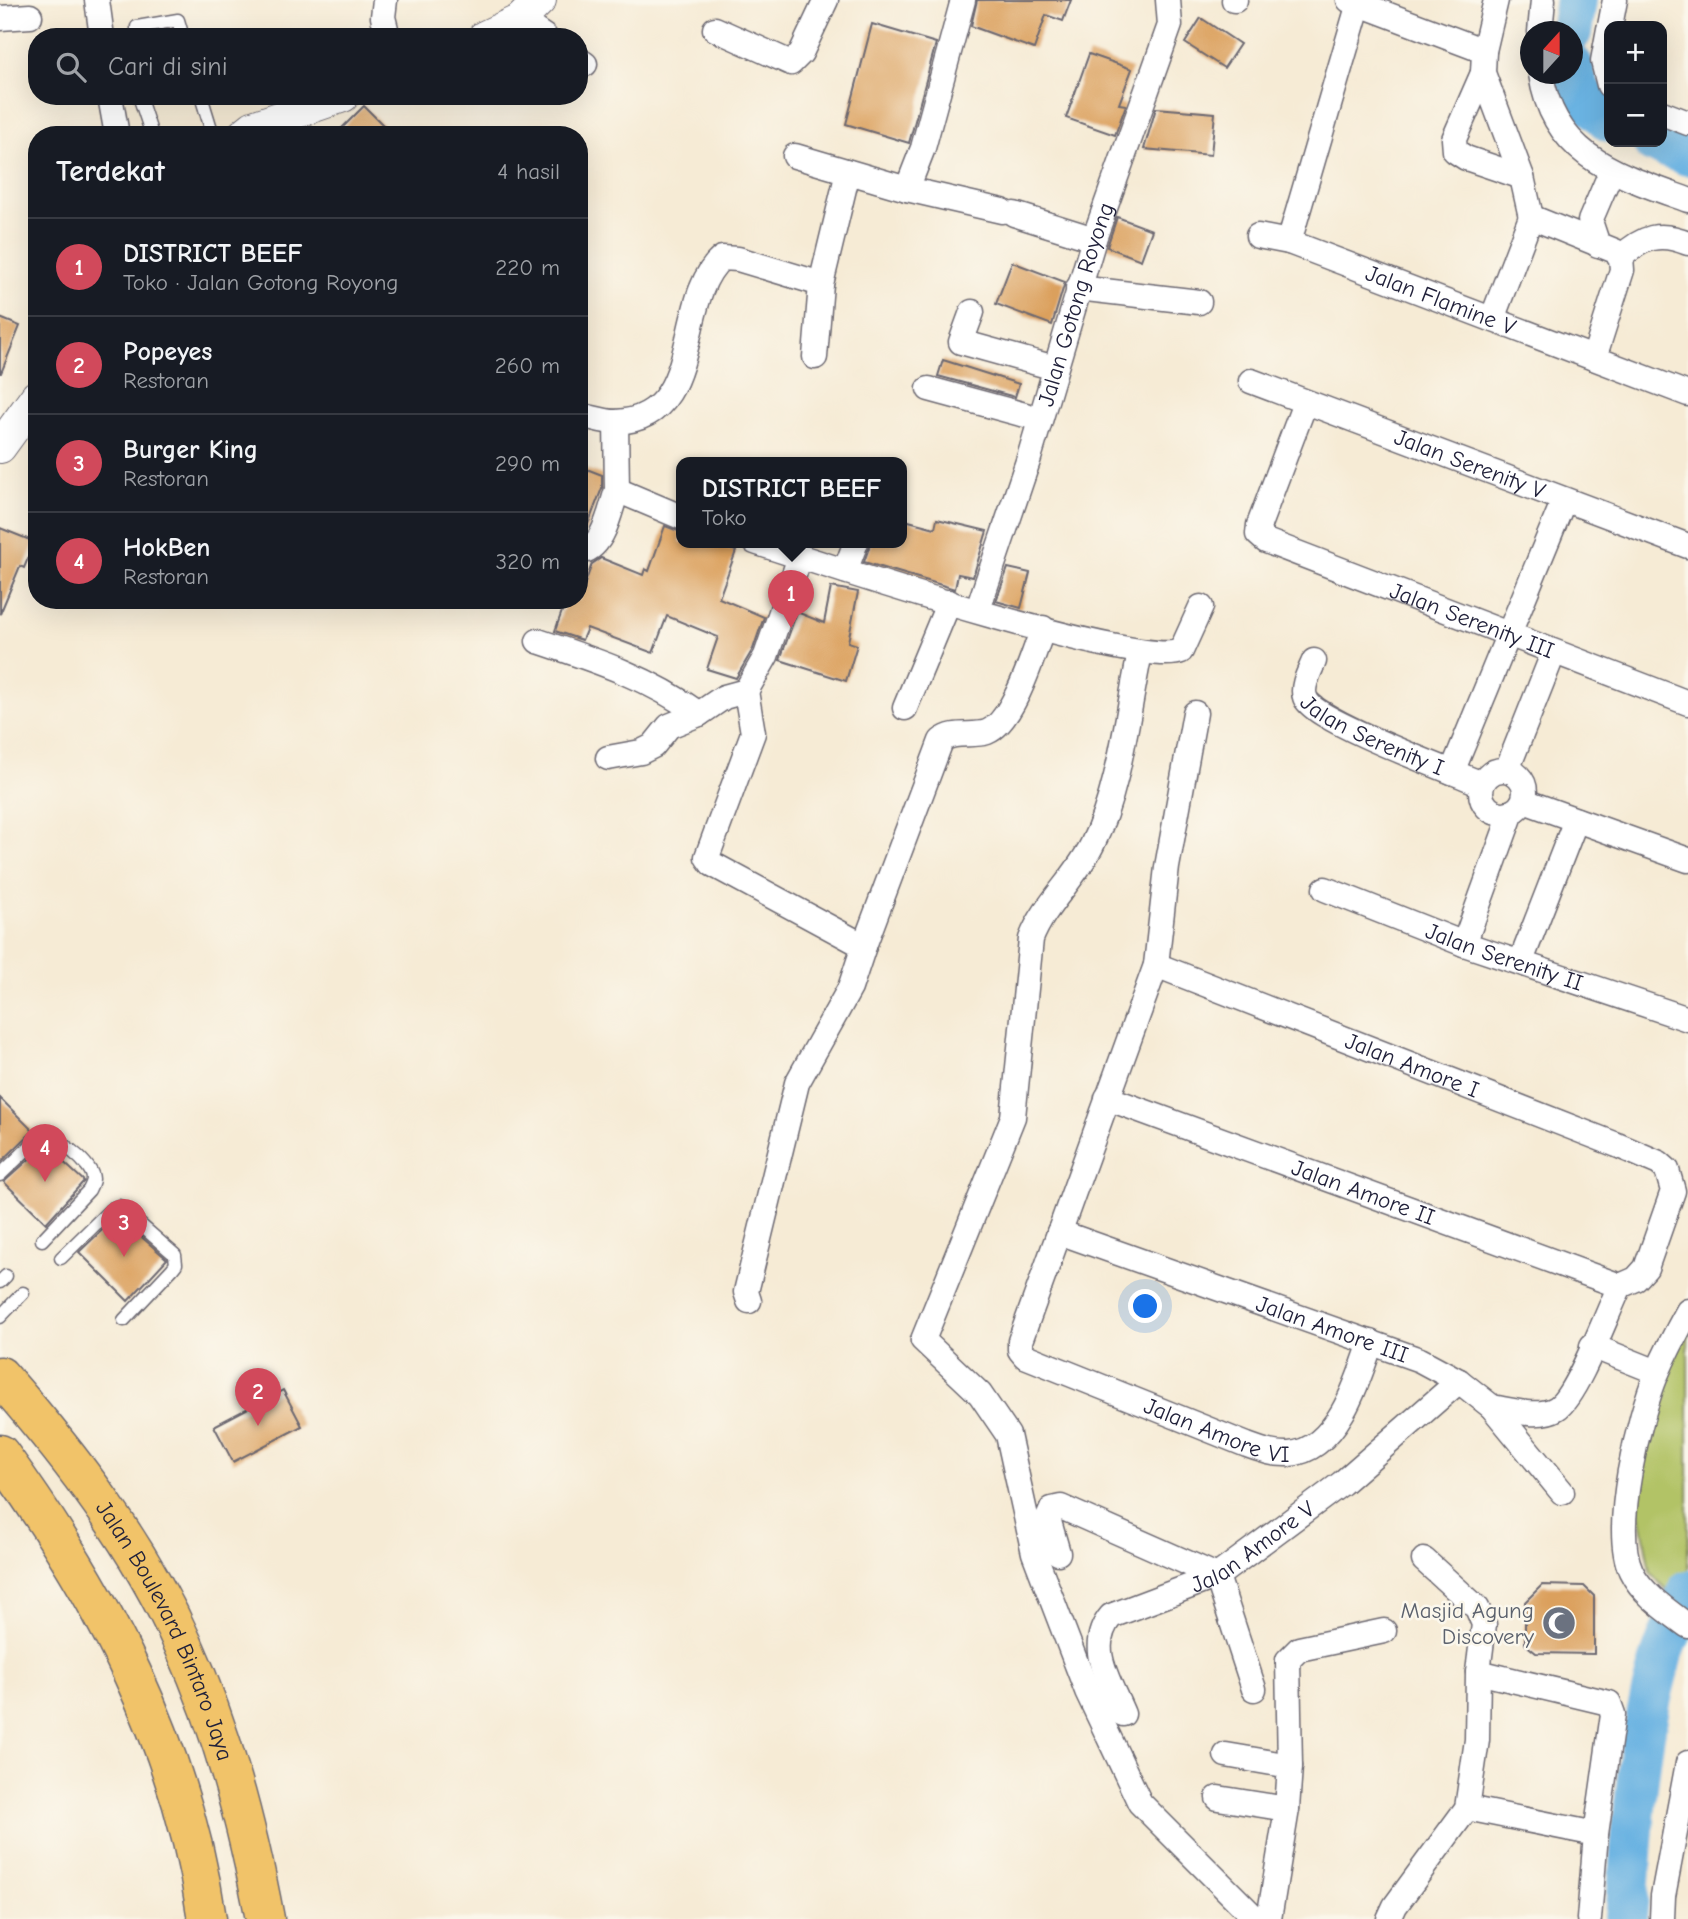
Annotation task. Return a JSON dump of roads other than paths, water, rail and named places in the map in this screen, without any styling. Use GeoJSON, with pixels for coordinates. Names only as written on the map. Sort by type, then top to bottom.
{"type":"FeatureCollection","features":[{"type":"Feature","properties":{"kind":"main road","name":"Jalan Boulevard Bintaro Jaya"},"geometry":{"type":"LineString","coordinates":[[0,1376],[45,1427],[120,1531],[155,1588],[183,1643],[231,1769],[250,1841],[265,1919]]}},
{"type":"Feature","properties":{"kind":"main road","name":"Jalan Boulevard Bintaro Jaya"},"geometry":{"type":"LineString","coordinates":[[0,1454],[71,1556],[116,1635],[141,1689],[178,1790],[192,1840],[206,1919]]}},
{"type":"Feature","properties":{"kind":"street"},"geometry":{"type":"LineString","coordinates":[[97,0],[101,28]]}},
{"type":"Feature","properties":{"kind":"street"},"geometry":{"type":"LineString","coordinates":[[385,0],[383,17],[385,28]]}},
{"type":"Feature","properties":{"kind":"street"},"geometry":{"type":"LineString","coordinates":[[715,29],[791,63],[801,53],[826,0]]}},
{"type":"Feature","properties":{"kind":"street"},"geometry":{"type":"LineString","coordinates":[[907,189],[923,148],[963,0]]}},
{"type":"Feature","properties":{"kind":"street","name":"Jalan Gotong Royong"},"geometry":{"type":"LineString","coordinates":[[978,609],[1040,419],[1094,239],[1170,26],[1168,0]]}},
{"type":"Feature","properties":{"kind":"street"},"geometry":{"type":"LineString","coordinates":[[1496,0],[1483,62],[1454,139],[1455,151],[1466,158],[1522,177]]}},
{"type":"Feature","properties":{"kind":"street"},"geometry":{"type":"LineString","coordinates":[[1541,21],[1543,0]]}},
{"type":"Feature","properties":{"kind":"street"},"geometry":{"type":"LineString","coordinates":[[1611,21],[1615,0]]}},
{"type":"Feature","properties":{"kind":"street"},"geometry":{"type":"LineString","coordinates":[[1289,242],[1354,2],[1483,62],[1522,177],[1531,217],[1492,319]]}},
{"type":"Feature","properties":{"kind":"street"},"geometry":{"type":"LineString","coordinates":[[0,18],[30,16]]}},
{"type":"Feature","properties":{"kind":"street"},"geometry":{"type":"LineString","coordinates":[[510,28],[535,19]]}},
{"type":"Feature","properties":{"kind":"street"},"geometry":{"type":"LineString","coordinates":[[1542,84],[1544,95],[1560,131],[1611,172],[1688,200]]}},
{"type":"Feature","properties":{"kind":"street"},"geometry":{"type":"LineString","coordinates":[[112,105],[115,126]]}},
{"type":"Feature","properties":{"kind":"street"},"geometry":{"type":"LineString","coordinates":[[256,126],[317,105]]}},
{"type":"Feature","properties":{"kind":"street"},"geometry":{"type":"LineString","coordinates":[[1667,115],[1688,123]]}},
{"type":"Feature","properties":{"kind":"street"},"geometry":{"type":"LineString","coordinates":[[795,156],[1094,239]]}},
{"type":"Feature","properties":{"kind":"street"},"geometry":{"type":"LineString","coordinates":[[815,357],[821,284],[848,172]]}},
{"type":"Feature","properties":{"kind":"street"},"geometry":{"type":"LineString","coordinates":[[1598,244],[1590,221],[1611,172]]}},
{"type":"Feature","properties":{"kind":"street"},"geometry":{"type":"LineString","coordinates":[[1531,217],[1615,251],[1620,257],[1622,270],[1594,358]]}},
{"type":"Feature","properties":{"kind":"street"},"geometry":{"type":"LineString","coordinates":[[1563,230],[1590,221]]}},
{"type":"Feature","properties":{"kind":"street"},"geometry":{"type":"LineString","coordinates":[[1620,257],[1637,242],[1656,235],[1688,243]]}},
{"type":"Feature","properties":{"kind":"street","name":"Jalan Flamine V"},"geometry":{"type":"LineString","coordinates":[[1258,236],[1289,242],[1688,394]]}},
{"type":"Feature","properties":{"kind":"street"},"geometry":{"type":"LineString","coordinates":[[588,417],[616,422],[645,415],[668,394],[687,351],[697,302],[713,265],[722,258],[738,259],[821,284]]}},
{"type":"Feature","properties":{"kind":"street"},"geometry":{"type":"LineString","coordinates":[[1078,288],[1199,302]]}},
{"type":"Feature","properties":{"kind":"street"},"geometry":{"type":"LineString","coordinates":[[972,312],[961,342],[1055,368]]}},
{"type":"Feature","properties":{"kind":"street","name":"Jalan Serenity V"},"geometry":{"type":"LineString","coordinates":[[1251,381],[1688,546]]}},
{"type":"Feature","properties":{"kind":"street"},"geometry":{"type":"LineString","coordinates":[[929,389],[1040,419]]}},
{"type":"Feature","properties":{"kind":"street","name":"Jalan Serenity III"},"geometry":{"type":"LineString","coordinates":[[1305,402],[1258,534],[1266,541],[1506,636],[1688,703]]}},
{"type":"Feature","properties":{"kind":"street"},"geometry":{"type":"LineString","coordinates":[[0,447],[28,408]]}},
{"type":"Feature","properties":{"kind":"street"},"geometry":{"type":"LineString","coordinates":[[588,549],[600,538],[617,490],[616,422]]}},
{"type":"Feature","properties":{"kind":"street"},"geometry":{"type":"LineString","coordinates":[[617,490],[676,515]]}},
{"type":"Feature","properties":{"kind":"street"},"geometry":{"type":"LineString","coordinates":[[1452,772],[1564,500]]}},
{"type":"Feature","properties":{"kind":"street"},"geometry":{"type":"LineString","coordinates":[[773,548],[948,603],[1140,653],[1174,654],[1181,651],[1202,607]]}},
{"type":"Feature","properties":{"kind":"street"},"geometry":{"type":"LineString","coordinates":[[845,571],[854,548]]}},
{"type":"Feature","properties":{"kind":"street"},"geometry":{"type":"LineString","coordinates":[[800,557],[765,656],[746,691],[753,733],[707,857],[712,864],[864,946]]}},
{"type":"Feature","properties":{"kind":"street"},"geometry":{"type":"LineString","coordinates":[[905,708],[948,603]]}},
{"type":"Feature","properties":{"kind":"street"},"geometry":{"type":"LineString","coordinates":[[749,1301],[746,1292],[797,1083],[850,988],[941,741],[947,736],[988,732],[998,725],[1013,703],[1043,628]]}},
{"type":"Feature","properties":{"kind":"street"},"geometry":{"type":"LineString","coordinates":[[538,641],[603,662],[671,694],[699,714]]}},
{"type":"Feature","properties":{"kind":"street"},"geometry":{"type":"LineString","coordinates":[[1140,653],[1104,819],[1075,876],[1037,925],[1031,939],[1017,1098],[1007,1140],[923,1340],[980,1394],[1008,1435],[1034,1553],[1096,1710],[1140,1803],[1256,1919]]}},
{"type":"Feature","properties":{"kind":"street"},"geometry":{"type":"LineString","coordinates":[[1507,770],[1553,654]]}},
{"type":"Feature","properties":{"kind":"street","name":"Jalan Serenity I"},"geometry":{"type":"LineString","coordinates":[[1314,661],[1304,693],[1305,699],[1320,713],[1482,784]]}},
{"type":"Feature","properties":{"kind":"street"},"geometry":{"type":"LineString","coordinates":[[608,758],[641,752],[653,746],[670,726],[699,714],[724,697],[746,691]]}},
{"type":"Feature","properties":{"kind":"street"},"geometry":{"type":"LineString","coordinates":[[1059,1232],[1156,965],[1167,867],[1195,713]]}},
{"type":"Feature","properties":{"kind":"street"},"geometry":{"type":"LineString","coordinates":[[1464,944],[1518,806],[1524,785],[1515,773],[1507,770],[1492,773],[1482,784],[1481,793],[1488,808],[1504,814],[1518,806],[1576,820],[1688,860]]}},
{"type":"Feature","properties":{"kind":"street"},"geometry":{"type":"LineString","coordinates":[[1521,961],[1576,820]]}},
{"type":"Feature","properties":{"kind":"street","name":"Jalan Serenity II"},"geometry":{"type":"LineString","coordinates":[[1325,889],[1464,944],[1688,1019]]}},
{"type":"Feature","properties":{"kind":"street","name":"Jalan Amore I"},"geometry":{"type":"LineString","coordinates":[[1156,965],[1659,1163],[1667,1170],[1673,1191],[1646,1268],[1636,1279],[1620,1286]]}},
{"type":"Feature","properties":{"kind":"street","name":"Jalan Amore II"},"geometry":{"type":"LineString","coordinates":[[1107,1098],[1620,1286]]}},
{"type":"Feature","properties":{"kind":"street","name":"Jalan Amore VI"},"geometry":{"type":"LineString","coordinates":[[1059,1232],[1020,1341],[1020,1350],[1025,1356],[1247,1445],[1271,1453],[1292,1454],[1332,1429],[1347,1407],[1371,1342]]}},
{"type":"Feature","properties":{"kind":"street","name":"Jalan Amore III"},"geometry":{"type":"LineString","coordinates":[[1059,1232],[1420,1360],[1459,1381],[1492,1407],[1562,1492]]}},
{"type":"Feature","properties":{"kind":"street"},"geometry":{"type":"LineString","coordinates":[[1492,1407],[1526,1412],[1556,1409],[1578,1383],[1591,1346],[1620,1286]]}},
{"type":"Feature","properties":{"kind":"street"},"geometry":{"type":"LineString","coordinates":[[1688,1311],[1657,1372],[1642,1417],[1623,1535],[1632,1574],[1656,1601],[1688,1626]]}},
{"type":"Feature","properties":{"kind":"street"},"geometry":{"type":"LineString","coordinates":[[1591,1346],[1657,1372]]}},
{"type":"Feature","properties":{"kind":"street","name":"Jalan Amore V"},"geometry":{"type":"LineString","coordinates":[[1124,1714],[1098,1653],[1102,1627],[1111,1616],[1217,1576],[1342,1483],[1459,1381]]}},
{"type":"Feature","properties":{"kind":"street"},"geometry":{"type":"LineString","coordinates":[[1058,1553],[1048,1518],[1052,1509],[1061,1507],[1217,1576],[1254,1689]]}},
{"type":"Feature","properties":{"kind":"street"},"geometry":{"type":"LineString","coordinates":[[1389,1919],[1395,1906],[1467,1808],[1477,1740],[1478,1672],[1484,1624],[1477,1608],[1424,1560]]}},
{"type":"Feature","properties":{"kind":"street"},"geometry":{"type":"LineString","coordinates":[[1269,1919],[1287,1809],[1290,1766],[1290,1703],[1286,1668],[1292,1654],[1299,1649],[1384,1631]]}},
{"type":"Feature","properties":{"kind":"street"},"geometry":{"type":"LineString","coordinates":[[1478,1672],[1609,1703],[1613,1714],[1596,1834],[1589,1919]]}},
{"type":"Feature","properties":{"kind":"street"},"geometry":{"type":"LineString","coordinates":[[1226,1755],[1290,1766]]}},
{"type":"Feature","properties":{"kind":"street"},"geometry":{"type":"LineString","coordinates":[[1662,1919],[1663,1896],[1688,1763]]}},
{"type":"Feature","properties":{"kind":"street"},"geometry":{"type":"LineString","coordinates":[[1217,1798],[1287,1809]]}},
{"type":"Feature","properties":{"kind":"street"},"geometry":{"type":"LineString","coordinates":[[1467,1808],[1596,1834]]}},
{"type":"Feature","properties":{"kind":"lane"},"geometry":{"type":"LineString","coordinates":[[137,28],[178,20],[180,28]]}},
{"type":"Feature","properties":{"kind":"lane"},"geometry":{"type":"LineString","coordinates":[[142,105],[149,126]]}},
{"type":"Feature","properties":{"kind":"lane"},"geometry":{"type":"LineString","coordinates":[[204,105],[209,126]]}},
{"type":"Feature","properties":{"kind":"lane"},"geometry":{"type":"LineString","coordinates":[[0,1175],[42,1135],[59,1139],[91,1171],[93,1181],[89,1190],[42,1240]]}},
{"type":"Feature","properties":{"kind":"lane"},"geometry":{"type":"LineString","coordinates":[[61,1258],[111,1209],[120,1206],[175,1255],[176,1264],[124,1320]]}},
{"type":"Feature","properties":{"kind":"lane"},"geometry":{"type":"LineString","coordinates":[[0,1317],[23,1293]]}},
{"type":"Feature","properties":{"kind":"waterway"},"geometry":{"type":"LineString","coordinates":[[1573,21],[1576,0]]}},
{"type":"Feature","properties":{"kind":"waterway"},"geometry":{"type":"LineString","coordinates":[[1577,84],[1579,91],[1604,116]]}},
{"type":"Feature","properties":{"kind":"waterway"},"geometry":{"type":"LineString","coordinates":[[1666,147],[1688,155]]}},
{"type":"Feature","properties":{"kind":"waterway"},"geometry":{"type":"LineString","coordinates":[[1626,1919],[1637,1789],[1652,1693],[1663,1653],[1688,1591]]}},
{"type":"Feature","properties":{"kind":"place","name":"DISTRICT BEEF"},"geometry":{"type":"Point","coordinates":[791,628]}},
{"type":"Feature","properties":{"kind":"place","name":"HokBen"},"geometry":{"type":"Point","coordinates":[45,1182]}},
{"type":"Feature","properties":{"kind":"place","name":"Burger King"},"geometry":{"type":"Point","coordinates":[124,1257]}},
{"type":"Feature","properties":{"kind":"place","name":"Popeyes"},"geometry":{"type":"Point","coordinates":[258,1426]}},
{"type":"Feature","properties":{"kind":"place","name":"Masjid Agung Discovery"},"geometry":{"type":"Point","coordinates":[1559,1623]}}]}
